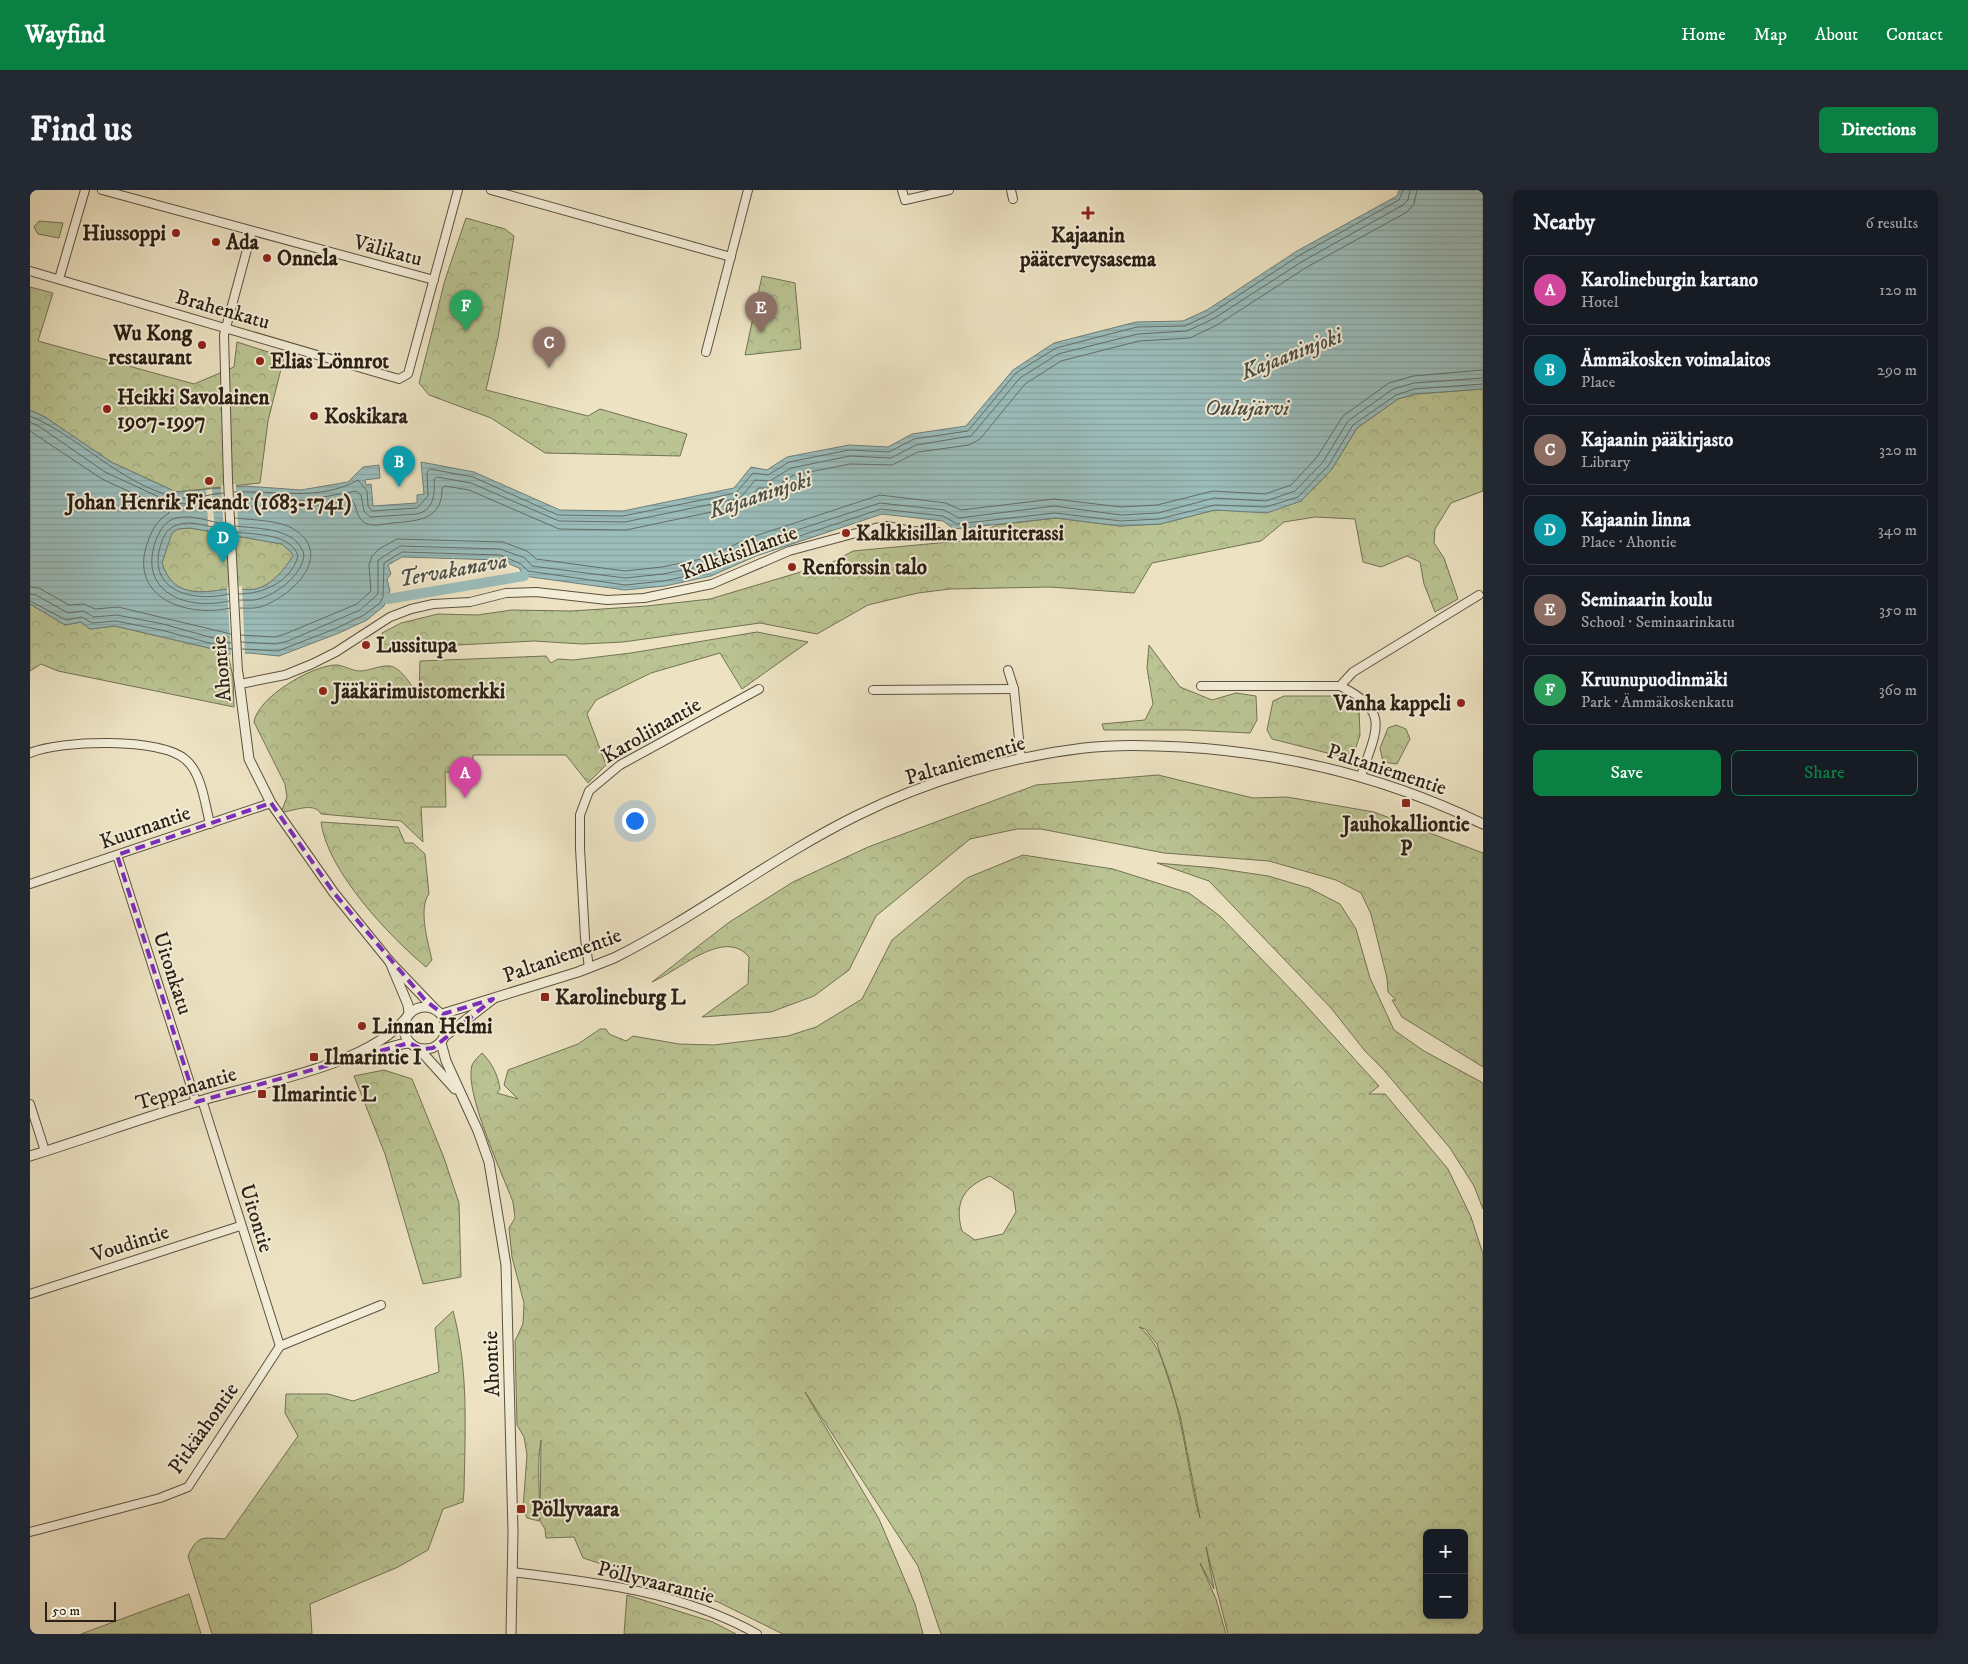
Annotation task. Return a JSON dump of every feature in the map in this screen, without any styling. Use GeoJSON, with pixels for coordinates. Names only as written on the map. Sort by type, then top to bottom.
{"type":"FeatureCollection","features":[{"type":"Feature","properties":{"kind":"street"},"geometry":{"type":"LineString","coordinates":[[59,279],[85,190]]}},
{"type":"Feature","properties":{"kind":"street","name":"Välikatu"},"geometry":{"type":"LineString","coordinates":[[102,190],[434,280]]}},
{"type":"Feature","properties":{"kind":"street"},"geometry":{"type":"LineString","coordinates":[[434,280],[458,190]]}},
{"type":"Feature","properties":{"kind":"street"},"geometry":{"type":"LineString","coordinates":[[491,190],[504,192],[525,200],[731,257]]}},
{"type":"Feature","properties":{"kind":"street"},"geometry":{"type":"LineString","coordinates":[[706,352],[748,190]]}},
{"type":"Feature","properties":{"kind":"street"},"geometry":{"type":"LineString","coordinates":[[902,190],[905,200],[949,190]]}},
{"type":"Feature","properties":{"kind":"street"},"geometry":{"type":"LineString","coordinates":[[1011,190],[1013,199]]}},
{"type":"Feature","properties":{"kind":"street","name":"Ahontie"},"geometry":{"type":"LineString","coordinates":[[252,230],[225,328],[228,481],[238,673],[249,759],[270,804],[334,893],[390,962],[438,1011]]}},
{"type":"Feature","properties":{"kind":"street","name":"Brahenkatu"},"geometry":{"type":"LineString","coordinates":[[30,271],[399,378],[408,374],[434,280]]}},
{"type":"Feature","properties":{"kind":"street","name":"Kalkkisillantie"},"geometry":{"type":"LineString","coordinates":[[240,684],[285,675],[312,664],[336,652],[390,617],[434,604],[470,602],[506,593],[536,592],[607,600],[644,598],[712,584],[789,550],[875,528],[887,526],[911,531],[938,532]]}},
{"type":"Feature","properties":{"kind":"street"},"geometry":{"type":"LineString","coordinates":[[1340,686],[1353,672],[1479,595]]}},
{"type":"Feature","properties":{"kind":"street"},"geometry":{"type":"LineString","coordinates":[[1008,670],[1014,689],[1020,759]]}},
{"type":"Feature","properties":{"kind":"street"},"geometry":{"type":"LineString","coordinates":[[1201,686],[1340,686],[1361,696],[1372,709],[1377,720],[1361,776]]}},
{"type":"Feature","properties":{"kind":"street","name":"Karoliinantie"},"geometry":{"type":"LineString","coordinates":[[589,968],[585,938],[580,848],[580,815],[589,790],[620,765],[759,689]]}},
{"type":"Feature","properties":{"kind":"street"},"geometry":{"type":"LineString","coordinates":[[873,690],[1014,689]]}},
{"type":"Feature","properties":{"kind":"street"},"geometry":{"type":"LineString","coordinates":[[30,753],[68,744],[100,742],[176,752],[188,761],[195,771],[210,824]]}},
{"type":"Feature","properties":{"kind":"street","name":"Paltaniementie"},"geometry":{"type":"LineString","coordinates":[[438,1011],[460,1010],[480,1001],[494,999],[589,968],[639,945],[801,846],[857,815],[934,784],[1020,759],[1085,748],[1152,745],[1204,748],[1278,757],[1361,776],[1403,789],[1483,824]]}},
{"type":"Feature","properties":{"kind":"street","name":"Kuurnantie"},"geometry":{"type":"LineString","coordinates":[[30,884],[270,804]]}},
{"type":"Feature","properties":{"kind":"street","name":"Uitonkatu"},"geometry":{"type":"LineString","coordinates":[[117,855],[199,1101]]}},
{"type":"Feature","properties":{"kind":"street","name":"Ahontie"},"geometry":{"type":"LineString","coordinates":[[390,962],[406,1000],[408,1015]]}},
{"type":"Feature","properties":{"kind":"street","name":"Paltaniementie"},"geometry":{"type":"LineString","coordinates":[[443,1039],[494,999]]}},
{"type":"Feature","properties":{"kind":"street"},"geometry":{"type":"LineString","coordinates":[[423,1007],[438,1011],[447,1025],[443,1039],[433,1048],[419,1048],[410,1043],[404,1029],[408,1015],[423,1007]]}},
{"type":"Feature","properties":{"kind":"street","name":"Teppanantie"},"geometry":{"type":"LineString","coordinates":[[30,1156],[199,1101],[354,1056],[386,1036],[408,1015]]}},
{"type":"Feature","properties":{"kind":"street","name":"Ahontie"},"geometry":{"type":"LineString","coordinates":[[443,1039],[446,1061],[489,1162],[506,1265],[512,1572],[511,1634]]}},
{"type":"Feature","properties":{"kind":"street","name":"Teppanantie"},"geometry":{"type":"LineString","coordinates":[[354,1056],[366,1056],[391,1046],[410,1043]]}},
{"type":"Feature","properties":{"kind":"street","name":"Ahontie"},"geometry":{"type":"LineString","coordinates":[[419,1048],[463,1099]]}},
{"type":"Feature","properties":{"kind":"street","name":"Uitontie"},"geometry":{"type":"LineString","coordinates":[[199,1101],[280,1346]]}},
{"type":"Feature","properties":{"kind":"street"},"geometry":{"type":"LineString","coordinates":[[30,1104],[44,1152]]}},
{"type":"Feature","properties":{"kind":"street","name":"Voudintie"},"geometry":{"type":"LineString","coordinates":[[30,1294],[240,1226]]}},
{"type":"Feature","properties":{"kind":"street"},"geometry":{"type":"LineString","coordinates":[[280,1346],[381,1305]]}},
{"type":"Feature","properties":{"kind":"street","name":"Pitkäahontie"},"geometry":{"type":"LineString","coordinates":[[30,1532],[160,1498],[188,1487],[280,1346]]}},
{"type":"Feature","properties":{"kind":"street","name":"Pöllyvaarantie"},"geometry":{"type":"LineString","coordinates":[[512,1572],[636,1590],[676,1601],[733,1621],[756,1634]]}},
{"type":"Feature","properties":{"kind":"highlighted area"},"geometry":{"type":"Polygon","coordinates":[[[271,803],[334,893],[426,1001],[443,1014],[493,999],[433,1048],[422,1049],[409,1043],[196,1102],[117,855],[271,803]]]}},
{"type":"Feature","properties":{"kind":"green space"},"geometry":{"type":"Polygon","coordinates":[[[466,218],[505,229],[514,236],[498,338],[486,390],[588,416],[600,409],[687,434],[680,456],[545,453],[491,418],[429,395],[419,383],[445,280],[466,218]]]}},
{"type":"Feature","properties":{"kind":"green space"},"geometry":{"type":"Polygon","coordinates":[[[39,221],[63,223],[59,238],[38,234],[34,227],[39,221]]]}},
{"type":"Feature","properties":{"kind":"green space"},"geometry":{"type":"Polygon","coordinates":[[[762,276],[795,283],[801,349],[745,355],[762,276]]]}},
{"type":"Feature","properties":{"kind":"green space"},"geometry":{"type":"Polygon","coordinates":[[[30,287],[53,293],[38,341],[194,384],[234,367],[237,342],[284,357],[268,421],[260,483],[176,492],[111,462],[45,417],[30,410],[30,287]]]}},
{"type":"Feature","properties":{"kind":"green space"},"geometry":{"type":"Polygon","coordinates":[[[1483,389],[1483,491],[1451,503],[1435,529],[1434,543],[1444,558],[1458,599],[1435,612],[1424,584],[1420,562],[1407,556],[1381,567],[1363,562],[1355,519],[1315,517],[1284,522],[1261,541],[1152,563],[1134,593],[1050,587],[950,589],[918,593],[868,605],[817,634],[760,623],[623,642],[582,644],[534,641],[383,649],[382,633],[401,623],[438,614],[477,615],[512,610],[572,611],[647,606],[710,599],[831,563],[853,551],[960,541],[997,525],[1056,518],[1120,526],[1160,524],[1215,510],[1267,512],[1301,501],[1332,469],[1357,428],[1398,399],[1415,394],[1483,389]]]}},
{"type":"Feature","properties":{"kind":"green space"},"geometry":{"type":"Polygon","coordinates":[[[190,528],[282,544],[293,556],[277,576],[262,587],[249,590],[189,591],[180,588],[173,582],[162,563],[171,533],[178,529],[190,528]]]}},
{"type":"Feature","properties":{"kind":"green space"},"geometry":{"type":"Polygon","coordinates":[[[30,604],[65,625],[81,622],[90,629],[115,626],[228,654],[233,677],[234,707],[58,671],[41,664],[30,671],[30,604]]]}},
{"type":"Feature","properties":{"kind":"green space"},"geometry":{"type":"Polygon","coordinates":[[[757,632],[808,642],[742,689],[720,653],[651,673],[596,700],[587,714],[606,765],[588,783],[566,755],[473,755],[473,772],[445,772],[446,807],[421,807],[423,842],[401,821],[321,814],[314,808],[284,812],[282,810],[287,797],[285,784],[254,722],[258,712],[265,703],[286,685],[312,671],[334,665],[360,671],[386,666],[394,667],[403,674],[419,696],[420,661],[546,656],[551,663],[558,659],[573,660],[631,653],[757,632]]]}},
{"type":"Feature","properties":{"kind":"green space"},"geometry":{"type":"Polygon","coordinates":[[[1149,645],[1180,687],[1212,700],[1236,693],[1256,696],[1257,720],[1250,733],[1186,730],[1104,730],[1102,724],[1145,720],[1153,704],[1147,668],[1149,645]]]}},
{"type":"Feature","properties":{"kind":"green space"},"geometry":{"type":"Polygon","coordinates":[[[1284,696],[1335,696],[1359,708],[1360,735],[1354,753],[1339,756],[1272,739],[1267,730],[1273,701],[1284,696]]]}},
{"type":"Feature","properties":{"kind":"green space"},"geometry":{"type":"Polygon","coordinates":[[[1396,725],[1406,729],[1410,739],[1397,764],[1383,762],[1380,748],[1388,728],[1396,725]]]}},
{"type":"Feature","properties":{"kind":"green space"},"geometry":{"type":"Polygon","coordinates":[[[1158,775],[1253,798],[1287,797],[1374,812],[1483,853],[1483,1067],[1402,1017],[1392,1000],[1396,1000],[1388,992],[1387,978],[1371,914],[1361,893],[1336,880],[1269,861],[1164,853],[1041,829],[1017,829],[970,839],[876,916],[849,970],[814,996],[771,1012],[702,1017],[748,984],[749,957],[739,949],[727,947],[701,954],[652,982],[728,923],[793,882],[868,847],[1036,785],[1158,775]]]}},
{"type":"Feature","properties":{"kind":"green space"},"geometry":{"type":"Polygon","coordinates":[[[321,822],[398,827],[405,843],[413,843],[425,854],[429,894],[424,908],[424,917],[432,960],[426,967],[395,939],[347,882],[326,841],[321,822]]]}},
{"type":"Feature","properties":{"kind":"green space"},"geometry":{"type":"Polygon","coordinates":[[[1023,855],[1113,869],[1189,893],[1220,916],[1300,999],[1379,1086],[1369,1094],[1385,1094],[1448,1169],[1471,1217],[1483,1254],[1483,1634],[1228,1634],[1206,1547],[1214,1589],[1200,1563],[1216,1599],[1226,1634],[941,1634],[918,1566],[805,1392],[879,1519],[915,1604],[923,1634],[783,1634],[718,1602],[583,1558],[574,1537],[546,1538],[545,1529],[540,1521],[541,1440],[539,1460],[539,1521],[527,1518],[523,1509],[527,1455],[524,1437],[517,1425],[515,1341],[523,1324],[524,1303],[512,1257],[509,1228],[515,1218],[513,1202],[485,1133],[473,1094],[471,1077],[473,1063],[482,1053],[496,1074],[500,1089],[497,1093],[518,1099],[504,1085],[508,1070],[578,1044],[600,1029],[606,1029],[609,1034],[626,1041],[633,1036],[679,1044],[714,1045],[788,1036],[816,1027],[862,999],[892,940],[967,878],[1023,855]],[[990,1176],[973,1185],[967,1191],[960,1204],[959,1212],[962,1231],[975,1240],[1003,1234],[1016,1212],[1013,1191],[990,1176]],[[1139,1327],[1152,1341],[1162,1361],[1157,1344],[1145,1329],[1139,1327]],[[1162,1361],[1174,1397],[1172,1387],[1162,1361]],[[1174,1397],[1200,1518],[1180,1415],[1174,1397]]]}},
{"type":"Feature","properties":{"kind":"green space"},"geometry":{"type":"Polygon","coordinates":[[[1157,863],[1215,868],[1268,876],[1309,888],[1340,904],[1356,929],[1370,978],[1394,1030],[1424,1051],[1483,1083],[1483,1209],[1474,1186],[1450,1148],[1382,1068],[1365,1051],[1331,1008],[1209,881],[1157,863]]]}},
{"type":"Feature","properties":{"kind":"green space"},"geometry":{"type":"Polygon","coordinates":[[[384,1070],[412,1079],[444,1158],[459,1203],[461,1277],[423,1284],[385,1154],[354,1076],[384,1070]]]}},
{"type":"Feature","properties":{"kind":"green space"},"geometry":{"type":"Polygon","coordinates":[[[453,1311],[462,1356],[464,1378],[463,1502],[443,1509],[428,1550],[398,1567],[310,1604],[312,1634],[212,1634],[188,1556],[195,1544],[202,1539],[225,1539],[298,1436],[285,1413],[286,1394],[328,1394],[353,1401],[439,1372],[435,1328],[453,1311]]]}},
{"type":"Feature","properties":{"kind":"green space"},"geometry":{"type":"Polygon","coordinates":[[[189,1594],[201,1634],[81,1634],[189,1594]]]}},
{"type":"Feature","properties":{"kind":"green space"},"geometry":{"type":"Polygon","coordinates":[[[627,1595],[713,1622],[736,1634],[624,1634],[627,1595]]]}},
{"type":"Feature","properties":{"kind":"water","name":"Oulujärvi"},"geometry":{"type":"Polygon","coordinates":[[[1399,190],[1483,190],[1483,389],[1415,394],[1398,399],[1357,428],[1332,469],[1301,501],[1267,513],[1215,510],[1160,524],[1120,526],[1056,518],[954,529],[943,521],[882,514],[756,556],[711,576],[665,586],[625,590],[524,576],[519,568],[500,560],[402,557],[388,565],[391,574],[387,579],[390,591],[384,606],[367,620],[279,656],[249,653],[228,654],[115,626],[90,629],[81,622],[65,625],[30,604],[30,410],[45,417],[111,462],[176,492],[245,486],[301,490],[348,482],[363,467],[379,465],[380,478],[365,480],[366,485],[371,484],[373,506],[417,503],[417,495],[424,494],[421,462],[474,472],[560,510],[623,511],[734,488],[751,467],[767,470],[787,457],[849,445],[888,447],[912,434],[966,426],[1013,370],[1054,343],[1136,322],[1183,321],[1207,310],[1297,251],[1397,196],[1399,190]],[[190,528],[178,529],[172,533],[162,563],[173,582],[180,588],[189,591],[208,592],[256,589],[267,584],[277,576],[293,556],[282,544],[190,528]]]}},
{"type":"Feature","properties":{"kind":"pier"},"geometry":{"type":"Polygon","coordinates":[[[236,484],[239,540],[224,538],[221,485],[236,484]]]}},
{"type":"Feature","properties":{"kind":"pier"},"geometry":{"type":"Polygon","coordinates":[[[212,489],[215,536],[209,535],[206,490],[212,489]]]}},
{"type":"Feature","properties":{"kind":"pier"},"geometry":{"type":"Polygon","coordinates":[[[242,586],[245,656],[231,657],[227,587],[242,586]]]}},
{"type":"Feature","properties":{"kind":"waterway","name":"Tervakanava"},"geometry":{"type":"LineString","coordinates":[[388,599],[524,576]]}},
{"type":"Feature","properties":{"kind":"place","name":"Kajaanin pääterveysasema"},"geometry":{"type":"Point","coordinates":[1088,213]}},
{"type":"Feature","properties":{"kind":"place","name":"Hiussoppi"},"geometry":{"type":"Point","coordinates":[176,233]}},
{"type":"Feature","properties":{"kind":"place","name":"Ada"},"geometry":{"type":"Point","coordinates":[216,242]}},
{"type":"Feature","properties":{"kind":"place","name":"Onnela"},"geometry":{"type":"Point","coordinates":[267,258]}},
{"type":"Feature","properties":{"kind":"place","name":"Kruunupuodinmäki"},"geometry":{"type":"Point","coordinates":[466,331]}},
{"type":"Feature","properties":{"kind":"place","name":"Seminaarin koulu"},"geometry":{"type":"Point","coordinates":[761,333]}},
{"type":"Feature","properties":{"kind":"place","name":"Wu Kong restaurant"},"geometry":{"type":"Point","coordinates":[202,345]}},
{"type":"Feature","properties":{"kind":"place","name":"Elias Lönnrot"},"geometry":{"type":"Point","coordinates":[260,361]}},
{"type":"Feature","properties":{"kind":"place","name":"Kajaanin pääkirjasto"},"geometry":{"type":"Point","coordinates":[549,368]}},
{"type":"Feature","properties":{"kind":"place","name":"Heikki Savolainen 1907-1997"},"geometry":{"type":"Point","coordinates":[107,409]}},
{"type":"Feature","properties":{"kind":"place","name":"Koskikara"},"geometry":{"type":"Point","coordinates":[314,416]}},
{"type":"Feature","properties":{"kind":"place","name":"Johan Henrik Fieandt (1683-1741)"},"geometry":{"type":"Point","coordinates":[209,481]}},
{"type":"Feature","properties":{"kind":"place","name":"Ämmäkosken voimalaitos"},"geometry":{"type":"Point","coordinates":[399,487]}},
{"type":"Feature","properties":{"kind":"place","name":"Kalkkisillan laituriterassi"},"geometry":{"type":"Point","coordinates":[846,533]}},
{"type":"Feature","properties":{"kind":"place","name":"Kajaanin linna"},"geometry":{"type":"Point","coordinates":[223,563]}},
{"type":"Feature","properties":{"kind":"place","name":"Renforssin talo"},"geometry":{"type":"Point","coordinates":[792,567]}},
{"type":"Feature","properties":{"kind":"place","name":"Lussitupa"},"geometry":{"type":"Point","coordinates":[366,645]}},
{"type":"Feature","properties":{"kind":"place","name":"Jääkärimuistomerkki"},"geometry":{"type":"Point","coordinates":[323,691]}},
{"type":"Feature","properties":{"kind":"place","name":"Vanha kappeli"},"geometry":{"type":"Point","coordinates":[1461,703]}},
{"type":"Feature","properties":{"kind":"place","name":"Karolineburgin kartano"},"geometry":{"type":"Point","coordinates":[465,798]}},
{"type":"Feature","properties":{"kind":"place","name":"Jauhokalliontie P"},"geometry":{"type":"Point","coordinates":[1406,803]}},
{"type":"Feature","properties":{"kind":"place","name":"Karolineburg L"},"geometry":{"type":"Point","coordinates":[545,997]}},
{"type":"Feature","properties":{"kind":"place","name":"Linnan Helmi"},"geometry":{"type":"Point","coordinates":[362,1026]}},
{"type":"Feature","properties":{"kind":"place","name":"Ilmarintie I"},"geometry":{"type":"Point","coordinates":[314,1057]}},
{"type":"Feature","properties":{"kind":"place","name":"Ilmarintie L"},"geometry":{"type":"Point","coordinates":[262,1094]}},
{"type":"Feature","properties":{"kind":"place","name":"Pöllyvaara"},"geometry":{"type":"Point","coordinates":[521,1509]}},
{"type":"Feature","properties":{"kind":"water label","name":"Kajaaninjoki"},"geometry":{"type":"Point","coordinates":[1291,353]}},
{"type":"Feature","properties":{"kind":"water label","name":"Kajaaninjoki"},"geometry":{"type":"Point","coordinates":[760,494]}}]}
